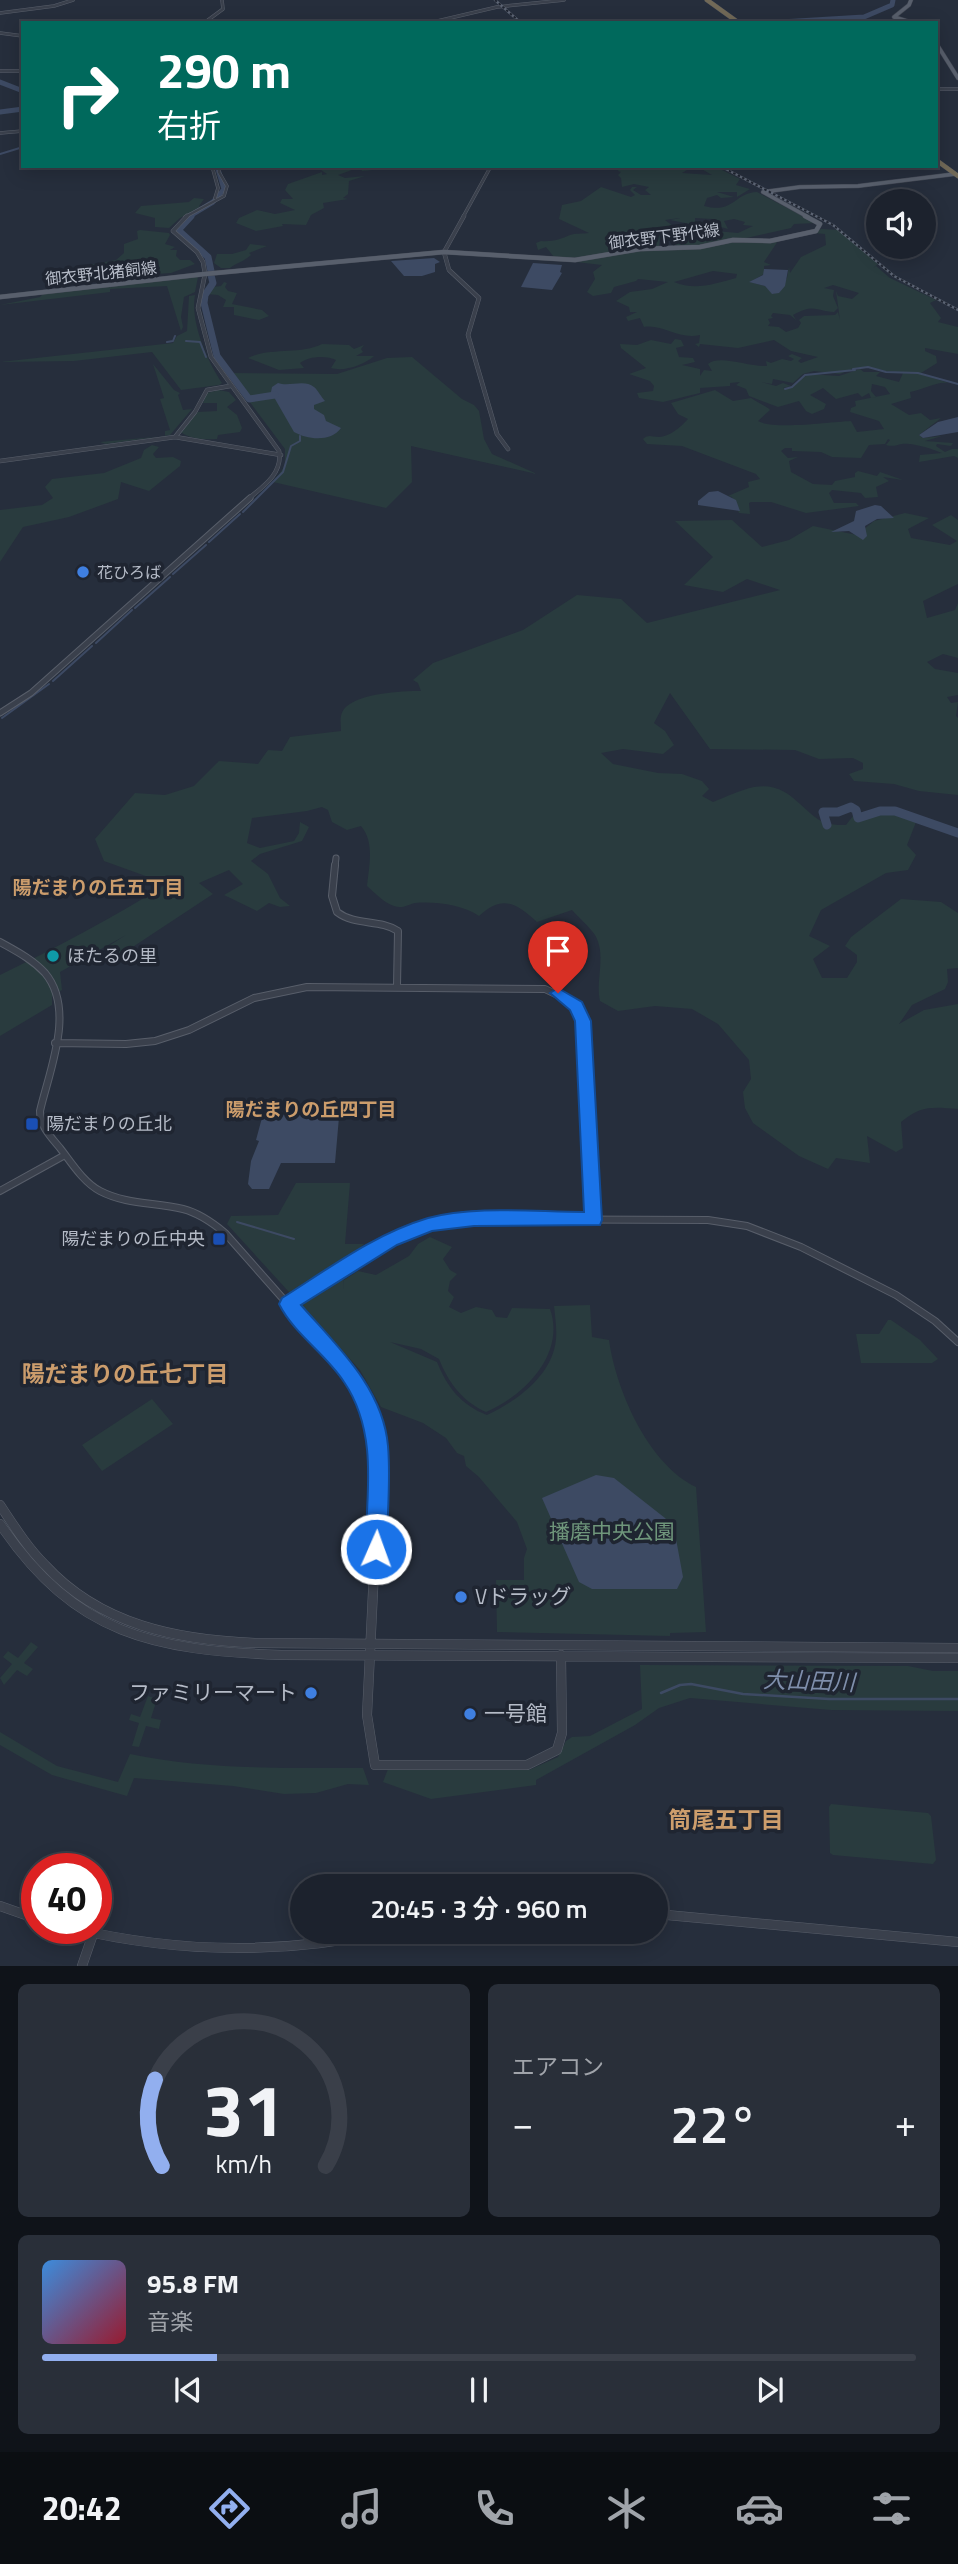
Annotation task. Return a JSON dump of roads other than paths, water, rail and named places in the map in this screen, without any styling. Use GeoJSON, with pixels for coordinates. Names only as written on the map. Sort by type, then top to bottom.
{"type":"FeatureCollection","features":[{"type":"Feature","properties":{"kind":"highway"},"geometry":{"type":"LineString","coordinates":[[706,0],[736,21]]}},
{"type":"Feature","properties":{"kind":"highway"},"geometry":{"type":"LineString","coordinates":[[938,163],[956,176]]}},
{"type":"Feature","properties":{"kind":"main road"},"geometry":{"type":"LineString","coordinates":[[905,21],[894,18],[911,0]]}},
{"type":"Feature","properties":{"kind":"main road"},"geometry":{"type":"LineString","coordinates":[[938,46],[958,78]]}},
{"type":"Feature","properties":{"kind":"main road","name":"御衣野下野代線"},"geometry":{"type":"LineString","coordinates":[[205,274],[444,253],[564,261],[640,249],[700,247],[733,240],[770,241],[810,233],[819,229],[820,224],[764,195],[765,191],[812,186],[858,186],[956,176]]}},
{"type":"Feature","properties":{"kind":"main road","name":"御衣野北猪飼線"},"geometry":{"type":"LineString","coordinates":[[0,297],[205,274]]}},
{"type":"Feature","properties":{"kind":"street"},"geometry":{"type":"LineString","coordinates":[[0,12],[54,6],[73,0]]}},
{"type":"Feature","properties":{"kind":"street"},"geometry":{"type":"LineString","coordinates":[[207,21],[223,9],[222,0]]}},
{"type":"Feature","properties":{"kind":"street"},"geometry":{"type":"LineString","coordinates":[[438,21],[497,7],[565,0]]}},
{"type":"Feature","properties":{"kind":"street"},"geometry":{"type":"LineString","coordinates":[[0,33],[21,36]]}},
{"type":"Feature","properties":{"kind":"street"},"geometry":{"type":"LineString","coordinates":[[0,71],[21,71]]}},
{"type":"Feature","properties":{"kind":"street"},"geometry":{"type":"LineString","coordinates":[[938,89],[958,89]]}},
{"type":"Feature","properties":{"kind":"street"},"geometry":{"type":"LineString","coordinates":[[0,133],[21,131]]}},
{"type":"Feature","properties":{"kind":"street"},"geometry":{"type":"LineString","coordinates":[[213,168],[218,188],[217,198]]}},
{"type":"Feature","properties":{"kind":"street"},"geometry":{"type":"LineString","coordinates":[[0,713],[31,693],[278,471],[281,455],[277,445],[230,386],[211,357],[199,316],[198,302],[205,274],[203,261],[197,252],[177,237],[173,229],[180,219],[217,198],[227,186],[221,168]]}},
{"type":"Feature","properties":{"kind":"street"},"geometry":{"type":"LineString","coordinates":[[490,168],[444,253],[449,270],[479,298],[480,305],[469,325],[468,335],[497,434],[508,449]]}},
{"type":"Feature","properties":{"kind":"street"},"geometry":{"type":"LineString","coordinates":[[175,437],[195,412],[207,390],[230,386]]}},
{"type":"Feature","properties":{"kind":"street"},"geometry":{"type":"LineString","coordinates":[[0,461],[175,437],[281,455]]}},
{"type":"Feature","properties":{"kind":"street"},"geometry":{"type":"LineString","coordinates":[[336,858],[331,902],[335,912],[348,920],[388,925],[398,931],[397,986]]}},
{"type":"Feature","properties":{"kind":"street"},"geometry":{"type":"LineString","coordinates":[[0,942],[31,959],[49,977],[60,1011],[40,1116],[42,1125],[65,1155],[87,1181],[112,1197],[127,1202],[184,1209],[209,1220],[242,1251],[351,1376],[375,1427],[379,1468],[367,1715],[375,1765],[527,1765],[552,1754],[561,1742],[562,1733],[561,1655]]}},
{"type":"Feature","properties":{"kind":"street"},"geometry":{"type":"LineString","coordinates":[[55,1043],[155,1041],[189,1030],[248,1000],[317,986],[536,987],[558,993],[577,1006],[583,1021],[593,1220]]}},
{"type":"Feature","properties":{"kind":"street"},"geometry":{"type":"LineString","coordinates":[[0,1191],[65,1155]]}},
{"type":"Feature","properties":{"kind":"street"},"geometry":{"type":"LineString","coordinates":[[288,1304],[390,1239],[431,1224],[474,1219],[718,1221],[764,1231],[900,1297],[937,1321],[958,1342]]}},
{"type":"Feature","properties":{"kind":"street"},"geometry":{"type":"LineString","coordinates":[[0,1505],[29,1548],[65,1585],[104,1612],[149,1630],[192,1640],[221,1643],[958,1648]]}},
{"type":"Feature","properties":{"kind":"street"},"geometry":{"type":"LineString","coordinates":[[0,1524],[34,1570],[65,1599],[106,1624],[142,1639],[177,1648],[221,1653],[958,1658]]}},
{"type":"Feature","properties":{"kind":"street"},"geometry":{"type":"LineString","coordinates":[[0,1906],[21,1913]]}},
{"type":"Feature","properties":{"kind":"street"},"geometry":{"type":"LineString","coordinates":[[668,1915],[958,1942]]}},
{"type":"Feature","properties":{"kind":"street"},"geometry":{"type":"LineString","coordinates":[[112,1937],[184,1946],[259,1950],[331,1944]]}},
{"type":"Feature","properties":{"kind":"street"},"geometry":{"type":"LineString","coordinates":[[82,1965],[89,1944]]}},
{"type":"Feature","properties":{"kind":"water"},"geometry":{"type":"Polygon","coordinates":[[[434,258],[440,262],[435,264],[435,272],[422,276],[404,276],[391,261],[434,258]]]}},
{"type":"Feature","properties":{"kind":"water"},"geometry":{"type":"Polygon","coordinates":[[[533,263],[562,265],[562,273],[552,290],[521,287],[533,263]]]}},
{"type":"Feature","properties":{"kind":"water"},"geometry":{"type":"Polygon","coordinates":[[[764,269],[788,270],[785,286],[779,293],[772,294],[765,286],[749,282],[763,275],[764,269]]]}},
{"type":"Feature","properties":{"kind":"water"},"geometry":{"type":"Polygon","coordinates":[[[278,383],[314,387],[325,401],[314,405],[314,409],[324,415],[326,421],[341,428],[337,433],[325,438],[306,437],[294,432],[271,392],[272,387],[278,383]]]}},
{"type":"Feature","properties":{"kind":"water"},"geometry":{"type":"Polygon","coordinates":[[[958,417],[958,432],[923,438],[919,435],[938,422],[958,417]]]}},
{"type":"Feature","properties":{"kind":"water"},"geometry":{"type":"Polygon","coordinates":[[[718,491],[736,500],[740,511],[698,505],[698,501],[709,492],[718,491]]]}},
{"type":"Feature","properties":{"kind":"water"},"geometry":{"type":"Polygon","coordinates":[[[875,505],[881,506],[894,518],[877,519],[865,526],[867,536],[863,540],[849,531],[831,532],[854,521],[856,511],[875,505]]]}},
{"type":"Feature","properties":{"kind":"water"},"geometry":{"type":"Polygon","coordinates":[[[263,1114],[339,1117],[335,1163],[281,1163],[269,1189],[252,1189],[248,1184],[251,1161],[259,1141],[256,1140],[263,1114]]]}},
{"type":"Feature","properties":{"kind":"water"},"geometry":{"type":"Polygon","coordinates":[[[596,1475],[614,1478],[674,1528],[683,1577],[677,1589],[592,1589],[579,1582],[542,1498],[596,1475]]]}},
{"type":"Feature","properties":{"kind":"waterway"},"geometry":{"type":"LineString","coordinates":[[797,21],[864,17],[892,5],[893,0]]}},
{"type":"Feature","properties":{"kind":"waterway"},"geometry":{"type":"LineString","coordinates":[[0,82],[21,90]]}},
{"type":"Feature","properties":{"kind":"waterway"},"geometry":{"type":"LineString","coordinates":[[0,112],[21,109]]}},
{"type":"Feature","properties":{"kind":"waterway"},"geometry":{"type":"LineString","coordinates":[[0,154],[21,148]]}},
{"type":"Feature","properties":{"kind":"waterway"},"geometry":{"type":"LineString","coordinates":[[188,217],[213,202],[224,189],[218,168]]}},
{"type":"Feature","properties":{"kind":"waterway"},"geometry":{"type":"LineString","coordinates":[[191,216],[178,230],[208,257],[211,271]]}},
{"type":"Feature","properties":{"kind":"waterway"},"geometry":{"type":"LineString","coordinates":[[211,275],[213,283],[205,295],[204,303],[217,356],[249,399],[275,395]]}},
{"type":"Feature","properties":{"kind":"waterway"},"geometry":{"type":"LineString","coordinates":[[167,342],[173,341],[175,336]]}},
{"type":"Feature","properties":{"kind":"waterway"},"geometry":{"type":"LineString","coordinates":[[186,341],[200,342],[206,357]]}},
{"type":"Feature","properties":{"kind":"waterway"},"geometry":{"type":"LineString","coordinates":[[853,369],[868,367],[886,372],[918,373],[958,384]]}},
{"type":"Feature","properties":{"kind":"waterway"},"geometry":{"type":"LineString","coordinates":[[785,389],[792,387],[805,375],[855,370]]}},
{"type":"Feature","properties":{"kind":"waterway"},"geometry":{"type":"LineString","coordinates":[[243,512],[283,472],[291,446],[300,441],[300,436]]}},
{"type":"Feature","properties":{"kind":"waterway"},"geometry":{"type":"LineString","coordinates":[[209,542],[240,514]]}},
{"type":"Feature","properties":{"kind":"waterway"},"geometry":{"type":"LineString","coordinates":[[173,574],[206,545]]}},
{"type":"Feature","properties":{"kind":"waterway"},"geometry":{"type":"LineString","coordinates":[[135,608],[170,577]]}},
{"type":"Feature","properties":{"kind":"waterway"},"geometry":{"type":"LineString","coordinates":[[96,643],[132,610]]}},
{"type":"Feature","properties":{"kind":"waterway"},"geometry":{"type":"LineString","coordinates":[[53,681],[92,646]]}},
{"type":"Feature","properties":{"kind":"waterway"},"geometry":{"type":"LineString","coordinates":[[2,718],[49,684]]}},
{"type":"Feature","properties":{"kind":"waterway"},"geometry":{"type":"LineString","coordinates":[[827,825],[823,812],[838,812],[851,807],[856,810],[858,818],[880,811],[895,811],[958,833]]}},
{"type":"Feature","properties":{"kind":"waterway"},"geometry":{"type":"LineString","coordinates":[[237,1222],[294,1239]]}},
{"type":"Feature","properties":{"kind":"waterway","name":"大山田川"},"geometry":{"type":"LineString","coordinates":[[661,1693],[680,1685],[691,1684],[743,1694],[829,1699],[958,1699]]}},
{"type":"Feature","properties":{"kind":"railway"},"geometry":{"type":"LineString","coordinates":[[495,0],[519,21]]}},
{"type":"Feature","properties":{"kind":"railway"},"geometry":{"type":"LineString","coordinates":[[724,168],[833,225],[894,276],[958,310]]}},
{"type":"Feature","properties":{"kind":"place","name":"花ひろば"},"geometry":{"type":"Point","coordinates":[83,572]}},
{"type":"Feature","properties":{"kind":"place","name":"ほたるの里"},"geometry":{"type":"Point","coordinates":[53,956]}},
{"type":"Feature","properties":{"kind":"place","name":"陽だまりの丘北"},"geometry":{"type":"Point","coordinates":[32,1124]}},
{"type":"Feature","properties":{"kind":"place","name":"陽だまりの丘中央"},"geometry":{"type":"Point","coordinates":[219,1239]}},
{"type":"Feature","properties":{"kind":"place","name":"Vドラッグ"},"geometry":{"type":"Point","coordinates":[461,1597]}},
{"type":"Feature","properties":{"kind":"place","name":"ファミリーマート"},"geometry":{"type":"Point","coordinates":[311,1693]}},
{"type":"Feature","properties":{"kind":"place","name":"一号館"},"geometry":{"type":"Point","coordinates":[470,1714]}},
{"type":"Feature","properties":{"kind":"district","name":"陽だまりの丘五丁目"},"geometry":{"type":"Point","coordinates":[98,887]}},
{"type":"Feature","properties":{"kind":"district","name":"陽だまりの丘四丁目"},"geometry":{"type":"Point","coordinates":[311,1109]}},
{"type":"Feature","properties":{"kind":"district","name":"陽だまりの丘七丁目"},"geometry":{"type":"Point","coordinates":[125,1374]}},
{"type":"Feature","properties":{"kind":"district","name":"筒尾五丁目"},"geometry":{"type":"Point","coordinates":[726,1820]}},
{"type":"Feature","properties":{"kind":"park label","name":"播磨中央公園"},"geometry":{"type":"Point","coordinates":[612,1532]}}]}
